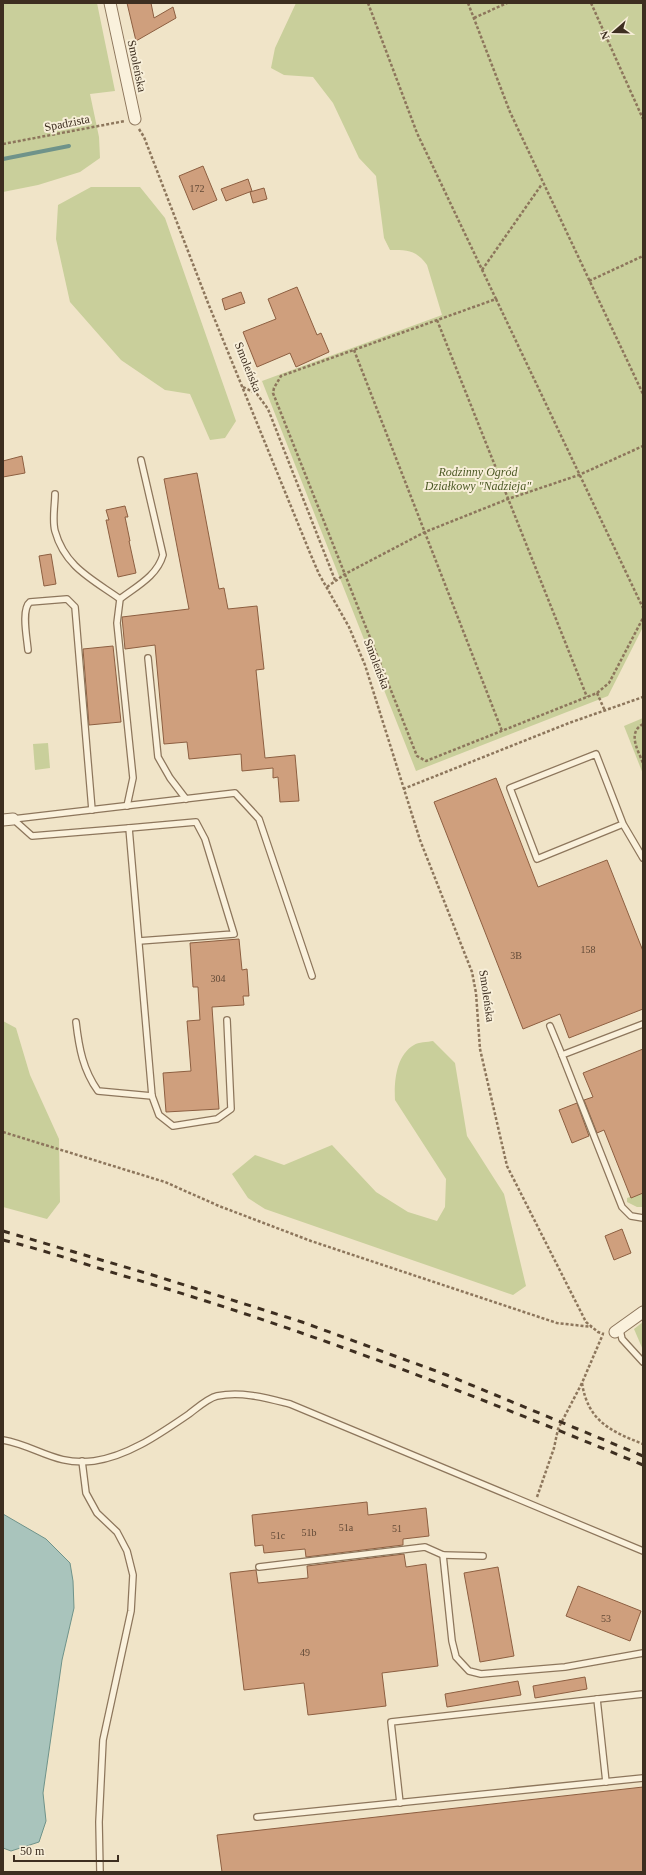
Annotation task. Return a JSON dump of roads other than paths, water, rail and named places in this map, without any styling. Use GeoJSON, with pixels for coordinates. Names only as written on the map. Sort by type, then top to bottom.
{"type":"FeatureCollection","features":[{"type":"Feature","properties":{"kind":"street","name":"Smoleńska"},"geometry":{"type":"LineString","coordinates":[[110,3],[135,119]]}},
{"type":"Feature","properties":{"kind":"street"},"geometry":{"type":"LineString","coordinates":[[618,1331],[643,1312]]}},
{"type":"Feature","properties":{"kind":"lane"},"geometry":{"type":"LineString","coordinates":[[127,806],[133,778],[116,623],[120,599],[155,573],[160,565],[163,555],[141,460]]}},
{"type":"Feature","properties":{"kind":"lane"},"geometry":{"type":"LineString","coordinates":[[55,494],[55,530],[63,552],[74,567],[120,599]]}},
{"type":"Feature","properties":{"kind":"lane"},"geometry":{"type":"LineString","coordinates":[[28,650],[25,615],[28,604],[30,602],[67,599],[72,602],[75,607],[92,810]]}},
{"type":"Feature","properties":{"kind":"lane"},"geometry":{"type":"LineString","coordinates":[[148,658],[158,757],[170,778],[186,799]]}},
{"type":"Feature","properties":{"kind":"lane"},"geometry":{"type":"LineString","coordinates":[[623,824],[537,858],[510,788],[596,754],[623,824],[643,858]]}},
{"type":"Feature","properties":{"kind":"lane"},"geometry":{"type":"LineString","coordinates":[[8,820],[235,793],[259,819],[312,976]]}},
{"type":"Feature","properties":{"kind":"lane"},"geometry":{"type":"LineString","coordinates":[[8,820],[32,836],[196,822],[205,839],[234,934],[139,941]]}},
{"type":"Feature","properties":{"kind":"lane"},"geometry":{"type":"LineString","coordinates":[[129,828],[152,1096],[159,1115],[172,1126],[217,1120],[231,1108],[227,1020]]}},
{"type":"Feature","properties":{"kind":"lane"},"geometry":{"type":"LineString","coordinates":[[76,1022],[79,1051],[89,1079],[98,1091],[152,1096]]}},
{"type":"Feature","properties":{"kind":"lane"},"geometry":{"type":"LineString","coordinates":[[562,1055],[643,1024]]}},
{"type":"Feature","properties":{"kind":"lane"},"geometry":{"type":"LineString","coordinates":[[550,1026],[622,1207],[631,1216],[643,1218]]}},
{"type":"Feature","properties":{"kind":"lane"},"geometry":{"type":"LineString","coordinates":[[618,1331],[625,1342],[643,1362]]}},
{"type":"Feature","properties":{"kind":"lane"},"geometry":{"type":"LineString","coordinates":[[3,1440],[17,1442],[52,1458],[82,1462],[95,1461],[133,1448],[159,1434],[216,1396],[244,1394],[290,1404],[643,1551]]}},
{"type":"Feature","properties":{"kind":"lane"},"geometry":{"type":"LineString","coordinates":[[82,1462],[86,1493],[97,1513],[117,1532],[127,1551],[133,1575],[131,1611],[103,1740],[99,1822],[100,1872]]}},
{"type":"Feature","properties":{"kind":"lane"},"geometry":{"type":"LineString","coordinates":[[259,1567],[425,1547],[443,1555],[483,1556]]}},
{"type":"Feature","properties":{"kind":"lane"},"geometry":{"type":"LineString","coordinates":[[443,1555],[452,1641],[456,1657],[469,1671],[481,1674],[514,1673],[565,1667],[643,1653]]}},
{"type":"Feature","properties":{"kind":"lane"},"geometry":{"type":"LineString","coordinates":[[400,1803],[391,1722],[643,1694]]}},
{"type":"Feature","properties":{"kind":"lane"},"geometry":{"type":"LineString","coordinates":[[597,1699],[606,1782]]}},
{"type":"Feature","properties":{"kind":"lane"},"geometry":{"type":"LineString","coordinates":[[257,1817],[643,1778]]}},
{"type":"Feature","properties":{"kind":"water"},"geometry":{"type":"Polygon","coordinates":[[[3,1514],[46,1539],[70,1563],[73,1581],[74,1608],[62,1660],[43,1793],[46,1821],[39,1842],[11,1851],[3,1848],[3,1514]]]}},
{"type":"Feature","properties":{"kind":"waterway"},"geometry":{"type":"LineString","coordinates":[[3,159],[69,146]]}},
{"type":"Feature","properties":{"kind":"railway"},"geometry":{"type":"LineString","coordinates":[[3,1231],[159,1277],[302,1322],[447,1375],[643,1456]]}},
{"type":"Feature","properties":{"kind":"railway"},"geometry":{"type":"LineString","coordinates":[[3,1240],[256,1317],[386,1363],[643,1465]]}},
{"type":"Feature","properties":{"kind":"park label","name":"Rodzinny Ogród Działkowy \"Nadzieja\""},"geometry":{"type":"Point","coordinates":[478,479]}}]}
